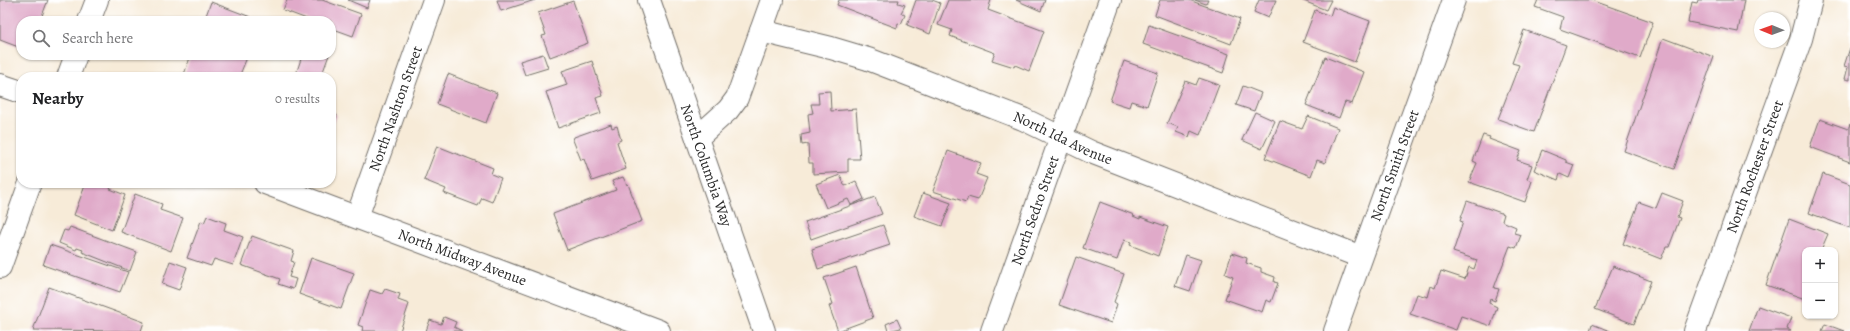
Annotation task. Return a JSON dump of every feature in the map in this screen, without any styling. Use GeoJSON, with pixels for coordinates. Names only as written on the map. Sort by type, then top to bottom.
{"type":"FeatureCollection","features":[{"type":"Feature","properties":{"kind":"street"},"geometry":{"type":"LineString","coordinates":[[91,16],[97,0]]}},
{"type":"Feature","properties":{"kind":"street","name":"North Nashton Street"},"geometry":{"type":"LineString","coordinates":[[357,217],[434,0]]}},
{"type":"Feature","properties":{"kind":"street","name":"North Columbia Way"},"geometry":{"type":"LineString","coordinates":[[649,0],[764,331]]}},
{"type":"Feature","properties":{"kind":"street"},"geometry":{"type":"LineString","coordinates":[[697,138],[728,110],[737,98],[772,0]]}},
{"type":"Feature","properties":{"kind":"street","name":"North Sedro Street"},"geometry":{"type":"LineString","coordinates":[[992,331],[1110,0]]}},
{"type":"Feature","properties":{"kind":"street","name":"North Smith Street"},"geometry":{"type":"LineString","coordinates":[[1335,331],[1454,0]]}},
{"type":"Feature","properties":{"kind":"street","name":"North Rochester Street"},"geometry":{"type":"LineString","coordinates":[[1695,331],[1801,39],[1811,0]]}},
{"type":"Feature","properties":{"kind":"street","name":"North Ida Avenue"},"geometry":{"type":"LineString","coordinates":[[761,31],[832,48],[868,59],[1023,119],[1091,152],[1361,257]]}},
{"type":"Feature","properties":{"kind":"street"},"geometry":{"type":"LineString","coordinates":[[70,72],[74,60]]}},
{"type":"Feature","properties":{"kind":"street"},"geometry":{"type":"LineString","coordinates":[[0,85],[16,90]]}},
{"type":"Feature","properties":{"kind":"street"},"geometry":{"type":"LineString","coordinates":[[0,266],[28,188]]}},
{"type":"Feature","properties":{"kind":"street","name":"North Midway Avenue"},"geometry":{"type":"LineString","coordinates":[[279,188],[659,331]]}},
{"type":"Feature","properties":{"kind":"building"},"geometry":{"type":"Polygon","coordinates":[[[0,0],[48,0],[42,16],[16,16],[16,46],[0,40],[0,0]]]}},
{"type":"Feature","properties":{"kind":"building"},"geometry":{"type":"Polygon","coordinates":[[[287,0],[322,0],[361,14],[353,36],[336,30],[336,16],[299,16],[283,10],[287,0]]]}},
{"type":"Feature","properties":{"kind":"building"},"geometry":{"type":"Polygon","coordinates":[[[348,0],[370,0],[367,8],[348,0]]]}},
{"type":"Feature","properties":{"kind":"building"},"geometry":{"type":"Polygon","coordinates":[[[497,0],[535,0],[501,11],[497,0]]]}},
{"type":"Feature","properties":{"kind":"building"},"geometry":{"type":"Polygon","coordinates":[[[839,0],[899,0],[898,3],[905,5],[901,13],[905,15],[901,24],[898,23],[897,28],[837,5],[839,0]]]}},
{"type":"Feature","properties":{"kind":"building"},"geometry":{"type":"Polygon","coordinates":[[[916,0],[932,0],[940,3],[930,34],[907,25],[916,0]]]}},
{"type":"Feature","properties":{"kind":"building"},"geometry":{"type":"Polygon","coordinates":[[[948,0],[991,0],[988,10],[1044,31],[1029,71],[1015,65],[1014,67],[992,60],[995,53],[950,36],[952,30],[938,25],[948,0]]]}},
{"type":"Feature","properties":{"kind":"building"},"geometry":{"type":"Polygon","coordinates":[[[1016,0],[1045,0],[1041,11],[1016,0]]]}},
{"type":"Feature","properties":{"kind":"building"},"geometry":{"type":"Polygon","coordinates":[[[1160,0],[1189,0],[1240,19],[1231,44],[1155,15],[1160,0]]]}},
{"type":"Feature","properties":{"kind":"building"},"geometry":{"type":"Polygon","coordinates":[[[1195,0],[1208,0],[1206,4],[1195,0]]]}},
{"type":"Feature","properties":{"kind":"building"},"geometry":{"type":"Polygon","coordinates":[[[1259,0],[1276,0],[1268,18],[1254,12],[1259,0]]]}},
{"type":"Feature","properties":{"kind":"building"},"geometry":{"type":"Polygon","coordinates":[[[1301,0],[1331,0],[1326,10],[1301,0]]]}},
{"type":"Feature","properties":{"kind":"building"},"geometry":{"type":"Polygon","coordinates":[[[1538,0],[1591,0],[1653,22],[1640,58],[1560,29],[1563,17],[1535,7],[1538,0]]]}},
{"type":"Feature","properties":{"kind":"building"},"geometry":{"type":"Polygon","coordinates":[[[1698,0],[1744,0],[1738,32],[1688,22],[1692,2],[1697,3],[1698,0]]]}},
{"type":"Feature","properties":{"kind":"building"},"geometry":{"type":"Polygon","coordinates":[[[573,1],[588,43],[550,57],[542,36],[546,35],[538,13],[573,1]]]}},
{"type":"Feature","properties":{"kind":"building"},"geometry":{"type":"Polygon","coordinates":[[[211,2],[248,16],[206,16],[211,2]]]}},
{"type":"Feature","properties":{"kind":"building"},"geometry":{"type":"Polygon","coordinates":[[[1333,7],[1370,21],[1355,62],[1303,42],[1315,10],[1330,16],[1333,7]]]}},
{"type":"Feature","properties":{"kind":"building"},"geometry":{"type":"Polygon","coordinates":[[[1149,25],[1229,54],[1223,73],[1143,44],[1149,25]]]}},
{"type":"Feature","properties":{"kind":"building"},"geometry":{"type":"Polygon","coordinates":[[[1524,30],[1566,45],[1534,132],[1498,119],[1519,65],[1512,63],[1524,30]]]}},
{"type":"Feature","properties":{"kind":"building"},"geometry":{"type":"Polygon","coordinates":[[[1663,38],[1714,57],[1674,169],[1624,151],[1663,38]]]}},
{"type":"Feature","properties":{"kind":"building"},"geometry":{"type":"Polygon","coordinates":[[[1850,48],[1850,80],[1845,79],[1848,67],[1844,66],[1850,48]]]}},
{"type":"Feature","properties":{"kind":"building"},"geometry":{"type":"Polygon","coordinates":[[[543,54],[548,68],[525,75],[520,61],[543,54]]]}},
{"type":"Feature","properties":{"kind":"building"},"geometry":{"type":"Polygon","coordinates":[[[1325,57],[1364,72],[1352,104],[1345,102],[1339,118],[1306,105],[1325,57]]]}},
{"type":"Feature","properties":{"kind":"building"},"geometry":{"type":"Polygon","coordinates":[[[189,60],[246,60],[241,72],[185,72],[189,60]]]}},
{"type":"Feature","properties":{"kind":"building"},"geometry":{"type":"Polygon","coordinates":[[[301,60],[327,60],[323,72],[297,72],[301,60]]]}},
{"type":"Feature","properties":{"kind":"building"},"geometry":{"type":"Polygon","coordinates":[[[592,61],[603,96],[596,98],[601,113],[558,128],[546,92],[567,85],[562,71],[592,61]]]}},
{"type":"Feature","properties":{"kind":"building"},"geometry":{"type":"Polygon","coordinates":[[[1124,61],[1158,73],[1147,106],[1131,101],[1129,107],[1110,101],[1124,61]]]}},
{"type":"Feature","properties":{"kind":"building"},"geometry":{"type":"Polygon","coordinates":[[[448,74],[497,93],[486,123],[437,104],[448,74]]]}},
{"type":"Feature","properties":{"kind":"building"},"geometry":{"type":"Polygon","coordinates":[[[1199,78],[1219,85],[1200,135],[1191,131],[1189,137],[1176,132],[1178,127],[1167,123],[1185,81],[1196,85],[1199,78]]]}},
{"type":"Feature","properties":{"kind":"building"},"geometry":{"type":"Polygon","coordinates":[[[1243,86],[1261,93],[1254,111],[1236,105],[1243,86]]]}},
{"type":"Feature","properties":{"kind":"building"},"geometry":{"type":"Polygon","coordinates":[[[830,91],[831,111],[856,109],[860,159],[848,159],[848,172],[813,174],[813,163],[809,163],[808,144],[802,145],[801,135],[810,133],[808,114],[813,113],[811,104],[819,104],[818,92],[830,91]]]}},
{"type":"Feature","properties":{"kind":"building"},"geometry":{"type":"Polygon","coordinates":[[[1255,112],[1275,121],[1262,149],[1242,140],[1255,112]]]}},
{"type":"Feature","properties":{"kind":"building"},"geometry":{"type":"Polygon","coordinates":[[[1308,116],[1338,128],[1325,163],[1317,160],[1311,176],[1265,158],[1280,121],[1302,129],[1308,116]]]}},
{"type":"Feature","properties":{"kind":"building"},"geometry":{"type":"Polygon","coordinates":[[[1820,119],[1848,129],[1850,124],[1850,162],[1810,147],[1820,119]]]}},
{"type":"Feature","properties":{"kind":"building"},"geometry":{"type":"Polygon","coordinates":[[[611,124],[612,128],[617,126],[621,140],[617,142],[626,169],[592,181],[584,159],[581,160],[573,140],[574,137],[611,124]]]}},
{"type":"Feature","properties":{"kind":"building"},"geometry":{"type":"Polygon","coordinates":[[[1483,135],[1490,137],[1489,139],[1521,151],[1517,160],[1532,165],[1527,179],[1532,181],[1525,202],[1469,182],[1477,163],[1473,161],[1483,135]]]}},
{"type":"Feature","properties":{"kind":"building"},"geometry":{"type":"Polygon","coordinates":[[[437,146],[493,168],[491,174],[501,178],[492,202],[482,198],[478,206],[444,193],[446,189],[424,180],[437,146]]]}},
{"type":"Feature","properties":{"kind":"building"},"geometry":{"type":"Polygon","coordinates":[[[1542,150],[1574,165],[1569,178],[1560,174],[1558,180],[1534,170],[1542,150]]]}},
{"type":"Feature","properties":{"kind":"building"},"geometry":{"type":"Polygon","coordinates":[[[948,151],[981,163],[976,174],[987,178],[978,200],[968,197],[966,202],[933,191],[948,151]]]}},
{"type":"Feature","properties":{"kind":"building"},"geometry":{"type":"Polygon","coordinates":[[[1823,174],[1850,184],[1850,228],[1809,213],[1823,174]]]}},
{"type":"Feature","properties":{"kind":"building"},"geometry":{"type":"Polygon","coordinates":[[[840,175],[845,186],[856,181],[864,199],[851,205],[848,199],[826,208],[816,184],[840,175]]]}},
{"type":"Feature","properties":{"kind":"building"},"geometry":{"type":"Polygon","coordinates":[[[623,177],[627,185],[628,184],[642,221],[567,250],[553,214],[616,190],[612,181],[623,177]]]}},
{"type":"Feature","properties":{"kind":"building"},"geometry":{"type":"Polygon","coordinates":[[[84,188],[110,188],[125,195],[112,230],[74,215],[84,188]]]}},
{"type":"Feature","properties":{"kind":"building"},"geometry":{"type":"Polygon","coordinates":[[[923,193],[951,203],[942,226],[914,216],[923,193]]]}},
{"type":"Feature","properties":{"kind":"building"},"geometry":{"type":"Polygon","coordinates":[[[1662,193],[1683,201],[1677,217],[1680,218],[1669,247],[1666,247],[1661,259],[1623,244],[1639,202],[1656,208],[1662,193]]]}},
{"type":"Feature","properties":{"kind":"building"},"geometry":{"type":"Polygon","coordinates":[[[135,194],[162,204],[160,210],[183,218],[171,251],[121,232],[135,194]]]}},
{"type":"Feature","properties":{"kind":"building"},"geometry":{"type":"Polygon","coordinates":[[[875,197],[882,214],[811,239],[805,222],[875,197]]]}},
{"type":"Feature","properties":{"kind":"building"},"geometry":{"type":"Polygon","coordinates":[[[1467,201],[1504,214],[1502,221],[1516,227],[1514,233],[1521,235],[1516,248],[1510,246],[1494,288],[1499,289],[1495,301],[1490,299],[1489,303],[1497,307],[1491,326],[1461,316],[1456,330],[1410,314],[1417,294],[1428,297],[1431,286],[1435,288],[1441,271],[1465,279],[1469,267],[1474,269],[1477,260],[1453,252],[1463,222],[1460,221],[1467,201]]]}},
{"type":"Feature","properties":{"kind":"building"},"geometry":{"type":"Polygon","coordinates":[[[1100,202],[1134,215],[1133,216],[1140,219],[1140,217],[1168,227],[1158,256],[1130,245],[1131,242],[1124,240],[1117,260],[1083,248],[1100,202]]]}},
{"type":"Feature","properties":{"kind":"building"},"geometry":{"type":"Polygon","coordinates":[[[207,216],[226,223],[224,230],[243,237],[233,265],[214,259],[211,266],[187,258],[201,221],[204,223],[207,216]]]}},
{"type":"Feature","properties":{"kind":"building"},"geometry":{"type":"Polygon","coordinates":[[[1789,219],[1828,234],[1822,247],[1802,247],[1802,298],[1766,285],[1789,219]]]}},
{"type":"Feature","properties":{"kind":"building"},"geometry":{"type":"Polygon","coordinates":[[[883,225],[890,245],[818,269],[812,249],[883,225]]]}},
{"type":"Feature","properties":{"kind":"building"},"geometry":{"type":"Polygon","coordinates":[[[70,227],[137,252],[130,271],[82,252],[83,250],[77,248],[76,250],[59,243],[64,230],[68,231],[70,227]]]}},
{"type":"Feature","properties":{"kind":"building"},"geometry":{"type":"Polygon","coordinates":[[[252,236],[294,251],[291,261],[294,262],[289,277],[296,279],[293,289],[278,284],[280,279],[241,265],[252,236]]]}},
{"type":"Feature","properties":{"kind":"building"},"geometry":{"type":"Polygon","coordinates":[[[50,245],[128,272],[120,292],[43,265],[50,245]]]}},
{"type":"Feature","properties":{"kind":"building"},"geometry":{"type":"Polygon","coordinates":[[[1232,253],[1247,258],[1246,263],[1261,268],[1261,272],[1275,277],[1274,282],[1278,283],[1271,302],[1266,300],[1262,312],[1225,299],[1233,277],[1225,274],[1232,253]]]}},
{"type":"Feature","properties":{"kind":"building"},"geometry":{"type":"Polygon","coordinates":[[[1186,255],[1201,260],[1190,291],[1175,286],[1186,255]]]}},
{"type":"Feature","properties":{"kind":"building"},"geometry":{"type":"Polygon","coordinates":[[[1076,257],[1124,274],[1114,302],[1117,304],[1111,323],[1059,305],[1076,257]]]}},
{"type":"Feature","properties":{"kind":"building"},"geometry":{"type":"Polygon","coordinates":[[[311,258],[354,273],[341,309],[299,294],[311,258]]]}},
{"type":"Feature","properties":{"kind":"building"},"geometry":{"type":"Polygon","coordinates":[[[170,261],[187,267],[179,290],[162,284],[170,261]]]}},
{"type":"Feature","properties":{"kind":"building"},"geometry":{"type":"Polygon","coordinates":[[[1613,266],[1651,281],[1634,324],[1595,309],[1613,266]]]}},
{"type":"Feature","properties":{"kind":"building"},"geometry":{"type":"Polygon","coordinates":[[[856,267],[873,318],[838,331],[829,306],[833,304],[824,278],[856,267]]]}},
{"type":"Feature","properties":{"kind":"building"},"geometry":{"type":"Polygon","coordinates":[[[49,287],[144,322],[141,331],[33,330],[49,287]]]}},
{"type":"Feature","properties":{"kind":"building"},"geometry":{"type":"Polygon","coordinates":[[[385,289],[400,294],[398,300],[409,304],[400,331],[362,331],[363,327],[358,325],[370,290],[382,294],[385,289]]]}},
{"type":"Feature","properties":{"kind":"building"},"geometry":{"type":"Polygon","coordinates":[[[1758,306],[1791,318],[1787,329],[1791,331],[1749,331],[1758,306]]]}},
{"type":"Feature","properties":{"kind":"building"},"geometry":{"type":"Polygon","coordinates":[[[444,317],[456,322],[454,327],[462,331],[426,331],[430,320],[441,324],[444,317]]]}},
{"type":"Feature","properties":{"kind":"building"},"geometry":{"type":"Polygon","coordinates":[[[897,319],[901,328],[888,331],[886,324],[897,319]]]}},
{"type":"Feature","properties":{"kind":"building"},"geometry":{"type":"Polygon","coordinates":[[[1592,324],[1610,331],[1590,331],[1592,324]]]}},
{"type":"Feature","properties":{"kind":"building"},"geometry":{"type":"Polygon","coordinates":[[[1825,324],[1844,331],[1822,331],[1825,324]]]}}]}
